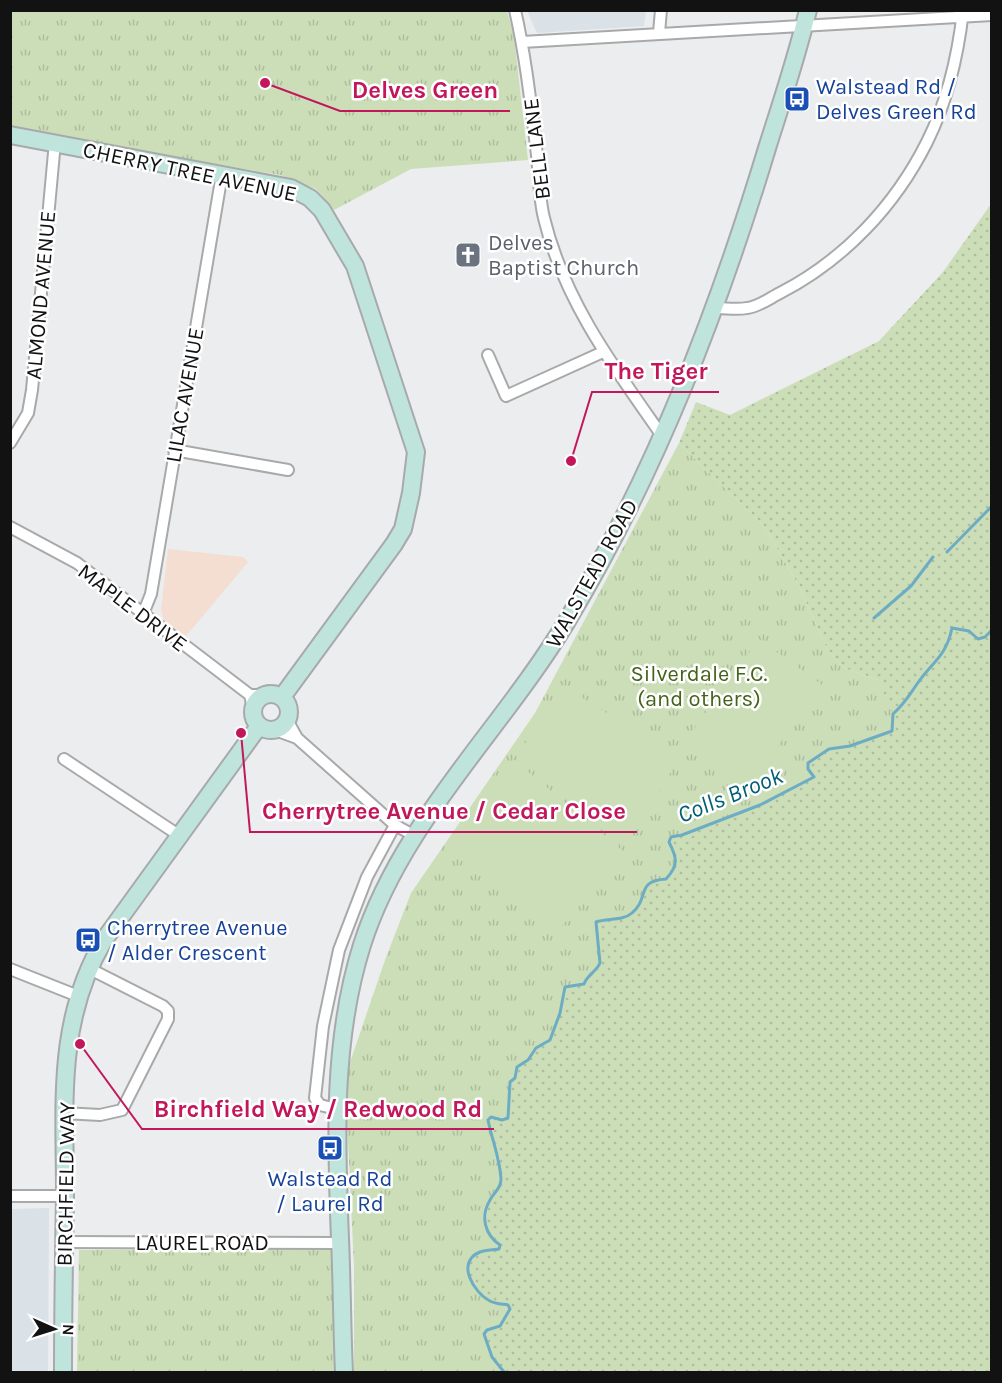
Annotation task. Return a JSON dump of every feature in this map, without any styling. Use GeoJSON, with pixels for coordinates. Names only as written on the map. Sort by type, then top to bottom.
{"type":"FeatureCollection","features":[{"type":"Feature","properties":{"kind":"street","name":"BELL LANE"},"geometry":{"type":"LineString","coordinates":[[515,10],[522,42],[544,217],[571,294],[603,352],[663,437]]}},
{"type":"Feature","properties":{"kind":"street"},"geometry":{"type":"LineString","coordinates":[[659,33],[661,10]]}},
{"type":"Feature","properties":{"kind":"street"},"geometry":{"type":"LineString","coordinates":[[715,308],[749,308],[805,280],[839,254],[896,194],[926,143],[941,110],[963,14]]}},
{"type":"Feature","properties":{"kind":"street"},"geometry":{"type":"LineString","coordinates":[[522,42],[659,33],[806,18],[992,15]]}},
{"type":"Feature","properties":{"kind":"street","name":"WALSTEAD ROAD"},"geometry":{"type":"LineString","coordinates":[[344,1372],[336,1109],[344,1034],[361,948],[374,913],[413,835],[515,701],[564,626],[613,543],[663,437],[715,308],[746,217],[806,18]]}},
{"type":"Feature","properties":{"kind":"street","name":"CHERRY TREE AVENUE"},"geometry":{"type":"LineString","coordinates":[[10,135],[291,188],[310,198],[322,210],[355,266],[416,452],[411,493],[403,529],[394,544],[262,699]]}},
{"type":"Feature","properties":{"kind":"street","name":"ALMOND AVENUE"},"geometry":{"type":"LineString","coordinates":[[10,443],[28,413],[32,390],[55,142]]}},
{"type":"Feature","properties":{"kind":"street","name":"LILAC AVENUE"},"geometry":{"type":"LineString","coordinates":[[143,614],[151,594],[222,174]]}},
{"type":"Feature","properties":{"kind":"street"},"geometry":{"type":"LineString","coordinates":[[488,355],[506,396],[603,352]]}},
{"type":"Feature","properties":{"kind":"street"},"geometry":{"type":"LineString","coordinates":[[174,450],[288,470]]}},
{"type":"Feature","properties":{"kind":"street","name":"MAPLE DRIVE"},"geometry":{"type":"LineString","coordinates":[[10,527],[77,563],[143,614],[262,699]]}},
{"type":"Feature","properties":{"kind":"street"},"geometry":{"type":"LineString","coordinates":[[10,969],[78,996],[88,968],[104,940],[180,836],[274,725],[286,704],[262,699],[253,717],[274,725],[297,738],[395,825],[413,835]]}},
{"type":"Feature","properties":{"kind":"street"},"geometry":{"type":"LineString","coordinates":[[64,759],[180,836]]}},
{"type":"Feature","properties":{"kind":"street"},"geometry":{"type":"LineString","coordinates":[[336,1109],[320,1105],[315,1098],[330,984],[352,913],[395,825]]}},
{"type":"Feature","properties":{"kind":"street"},"geometry":{"type":"LineString","coordinates":[[64,1113],[100,1115],[122,1110],[168,1019],[168,1011],[163,1006],[88,968]]}},
{"type":"Feature","properties":{"kind":"street","name":"BIRCHFIELD WAY"},"geometry":{"type":"LineString","coordinates":[[63,1372],[64,1113],[68,1034],[78,996]]}},
{"type":"Feature","properties":{"kind":"street"},"geometry":{"type":"LineString","coordinates":[[10,1196],[65,1196]]}},
{"type":"Feature","properties":{"kind":"street","name":"LAUREL ROAD"},"geometry":{"type":"LineString","coordinates":[[64,1242],[340,1243]]}},
{"type":"Feature","properties":{"kind":"shaded area"},"geometry":{"type":"Polygon","coordinates":[[[527,11],[646,11],[644,26],[537,33],[527,11]]]}},
{"type":"Feature","properties":{"kind":"shaded area"},"geometry":{"type":"Polygon","coordinates":[[[168,549],[243,557],[248,562],[186,636],[164,620],[161,610],[168,549]]]}},
{"type":"Feature","properties":{"kind":"shaded area"},"geometry":{"type":"Polygon","coordinates":[[[49,1208],[48,1372],[11,1372],[11,1209],[49,1208]]]}},
{"type":"Feature","properties":{"kind":"green space"},"geometry":{"type":"Polygon","coordinates":[[[10,11],[507,11],[514,36],[528,160],[411,169],[334,210],[316,189],[280,175],[11,129],[10,11]]]}},
{"type":"Feature","properties":{"kind":"green space"},"geometry":{"type":"Polygon","coordinates":[[[991,204],[991,1372],[504,1372],[492,1357],[484,1334],[491,1302],[475,1291],[467,1265],[478,1253],[499,1249],[500,1245],[490,1239],[485,1226],[489,1201],[498,1190],[500,1159],[488,1120],[491,1117],[502,1120],[507,1108],[507,1094],[515,1072],[553,1032],[565,987],[586,978],[597,968],[596,922],[624,917],[636,906],[650,884],[666,879],[675,865],[674,853],[669,842],[671,837],[682,835],[760,805],[814,777],[808,769],[808,763],[829,749],[850,746],[880,688],[878,680],[844,668],[827,649],[799,586],[765,528],[679,443],[696,402],[730,415],[879,341],[943,272],[991,204]]]}},
{"type":"Feature","properties":{"kind":"green space","name":"Silverdale F.C. (and others)"},"geometry":{"type":"Polygon","coordinates":[[[679,443],[765,528],[799,586],[827,649],[844,668],[878,680],[893,714],[892,731],[850,746],[829,749],[808,763],[808,769],[814,777],[760,805],[682,835],[671,837],[670,842],[676,861],[666,879],[650,883],[644,891],[641,902],[628,916],[596,922],[600,963],[584,984],[565,987],[560,1013],[550,1040],[536,1048],[528,1060],[517,1067],[515,1078],[510,1082],[508,1118],[502,1120],[491,1117],[488,1120],[498,1156],[501,1182],[487,1206],[485,1219],[488,1231],[500,1245],[499,1249],[482,1251],[473,1257],[468,1270],[473,1285],[484,1297],[494,1303],[508,1305],[510,1309],[500,1326],[487,1330],[484,1334],[492,1357],[504,1372],[354,1372],[354,1267],[345,1077],[385,960],[411,893],[535,713],[679,443]]]}},
{"type":"Feature","properties":{"kind":"green space"},"geometry":{"type":"Polygon","coordinates":[[[759,639],[822,685],[749,786],[686,740],[759,639]]]}},
{"type":"Feature","properties":{"kind":"green space"},"geometry":{"type":"Polygon","coordinates":[[[562,685],[679,759],[633,831],[517,756],[562,685]]]}},
{"type":"Feature","properties":{"kind":"green space"},"geometry":{"type":"Polygon","coordinates":[[[514,760],[624,852],[557,932],[448,840],[514,760]]]}},
{"type":"Feature","properties":{"kind":"green space"},"geometry":{"type":"Polygon","coordinates":[[[338,1248],[339,1372],[77,1372],[79,1250],[338,1248]]]}},
{"type":"Feature","properties":{"kind":"waterway"},"geometry":{"type":"LineString","coordinates":[[947,552],[992,506]]}},
{"type":"Feature","properties":{"kind":"waterway"},"geometry":{"type":"LineString","coordinates":[[874,618],[911,586],[933,557]]}},
{"type":"Feature","properties":{"kind":"waterway","name":"Colls Brook"},"geometry":{"type":"LineString","coordinates":[[504,1372],[492,1357],[484,1334],[487,1330],[500,1326],[510,1309],[508,1305],[494,1303],[484,1297],[473,1285],[468,1270],[473,1257],[482,1251],[499,1249],[500,1245],[488,1231],[485,1219],[487,1206],[501,1182],[498,1156],[488,1120],[491,1117],[502,1120],[508,1118],[510,1082],[515,1078],[517,1067],[528,1060],[536,1048],[550,1040],[560,1013],[565,987],[584,984],[600,963],[596,922],[628,916],[641,902],[644,891],[650,883],[666,879],[675,865],[674,853],[669,842],[671,837],[682,835],[760,805],[814,777],[808,769],[808,763],[829,749],[850,746],[892,731],[893,714],[942,653],[952,628],[969,631],[978,639],[985,637],[992,630]]}},
{"type":"Feature","properties":{"kind":"place","name":"Delves Green"},"geometry":{"type":"Point","coordinates":[265,83]}},
{"type":"Feature","properties":{"kind":"place","name":"Walstead Rd / Delves Green Rd"},"geometry":{"type":"Point","coordinates":[797,99]}},
{"type":"Feature","properties":{"kind":"place","name":"Delves Baptist Church"},"geometry":{"type":"Point","coordinates":[468,255]}},
{"type":"Feature","properties":{"kind":"place","name":"The Tiger"},"geometry":{"type":"Point","coordinates":[571,461]}},
{"type":"Feature","properties":{"kind":"place","name":"Cherrytree Avenue / Cedar Close"},"geometry":{"type":"Point","coordinates":[241,733]}},
{"type":"Feature","properties":{"kind":"place","name":"Cherrytree Avenue / Alder Crescent"},"geometry":{"type":"Point","coordinates":[88,940]}},
{"type":"Feature","properties":{"kind":"place","name":"Birchfield Way / Redwood Rd"},"geometry":{"type":"Point","coordinates":[80,1044]}},
{"type":"Feature","properties":{"kind":"place","name":"Walstead Rd / Laurel Rd"},"geometry":{"type":"Point","coordinates":[330,1148]}}]}
